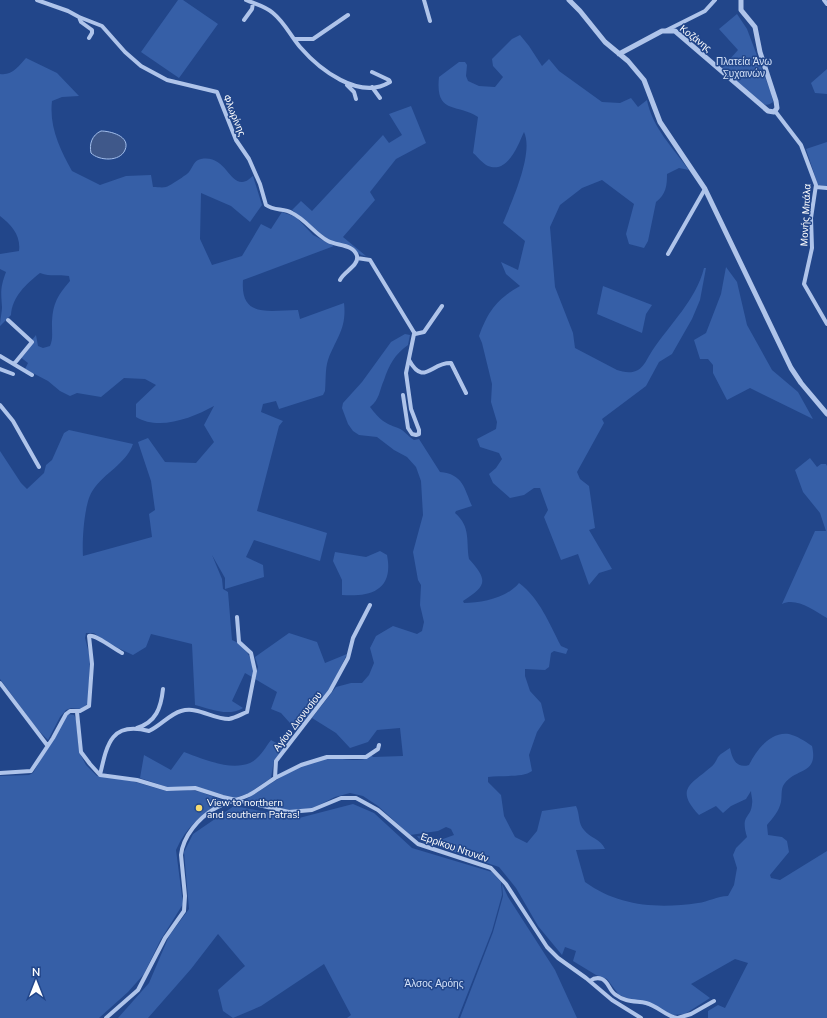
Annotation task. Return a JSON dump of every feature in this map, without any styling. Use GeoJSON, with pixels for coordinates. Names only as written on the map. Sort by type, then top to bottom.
{"type":"FeatureCollection","features":[{"type":"Feature","properties":{"kind":"street","name":"Φλωρίνης"},"geometry":{"type":"LineString","coordinates":[[37,0],[68,11],[103,27],[125,52],[140,66],[167,80],[216,92],[236,140],[249,159],[260,184],[265,204],[272,208],[292,213],[330,242],[352,249],[357,258]]}},
{"type":"Feature","properties":{"kind":"street"},"geometry":{"type":"LineString","coordinates":[[246,0],[272,12],[287,27],[295,39],[312,58],[346,83],[354,92],[356,99]]}},
{"type":"Feature","properties":{"kind":"street"},"geometry":{"type":"LineString","coordinates":[[424,0],[430,21]]}},
{"type":"Feature","properties":{"kind":"street"},"geometry":{"type":"LineString","coordinates":[[569,0],[580,11],[604,42],[634,67],[644,80],[660,122],[705,189],[785,357],[801,384],[827,414]]}},
{"type":"Feature","properties":{"kind":"street"},"geometry":{"type":"LineString","coordinates":[[667,30],[699,14],[714,0]]}},
{"type":"Feature","properties":{"kind":"street"},"geometry":{"type":"LineString","coordinates":[[741,0],[741,10],[755,27],[760,52],[776,101],[775,111]]}},
{"type":"Feature","properties":{"kind":"street"},"geometry":{"type":"LineString","coordinates":[[824,0],[827,4]]}},
{"type":"Feature","properties":{"kind":"street"},"geometry":{"type":"LineString","coordinates":[[244,20],[252,9],[254,3]]}},
{"type":"Feature","properties":{"kind":"street"},"geometry":{"type":"LineString","coordinates":[[295,39],[313,39],[348,15]]}},
{"type":"Feature","properties":{"kind":"street"},"geometry":{"type":"LineString","coordinates":[[79,17],[82,22],[92,30],[89,38]]}},
{"type":"Feature","properties":{"kind":"street","name":"Κοζάνης"},"geometry":{"type":"LineString","coordinates":[[619,54],[667,30],[679,33],[768,111],[775,111]]}},
{"type":"Feature","properties":{"kind":"street"},"geometry":{"type":"LineString","coordinates":[[346,83],[372,87],[385,84],[390,81],[372,72]]}},
{"type":"Feature","properties":{"kind":"street"},"geometry":{"type":"LineString","coordinates":[[372,87],[380,98]]}},
{"type":"Feature","properties":{"kind":"street","name":"Μονής Μπάλα"},"geometry":{"type":"LineString","coordinates":[[775,111],[801,145],[812,171],[816,187],[811,218],[812,248],[804,284],[827,324]]}},
{"type":"Feature","properties":{"kind":"street"},"geometry":{"type":"LineString","coordinates":[[816,187],[827,188]]}},
{"type":"Feature","properties":{"kind":"street"},"geometry":{"type":"LineString","coordinates":[[668,254],[705,189]]}},
{"type":"Feature","properties":{"kind":"street"},"geometry":{"type":"LineString","coordinates":[[340,280],[355,263],[357,258],[370,260],[414,334],[406,373],[411,409],[419,430],[419,434],[412,434],[408,428],[403,395]]}},
{"type":"Feature","properties":{"kind":"street"},"geometry":{"type":"LineString","coordinates":[[414,334],[418,335],[424,332],[442,306]]}},
{"type":"Feature","properties":{"kind":"street"},"geometry":{"type":"LineString","coordinates":[[8,320],[32,342],[14,364]]}},
{"type":"Feature","properties":{"kind":"street"},"geometry":{"type":"LineString","coordinates":[[0,356],[32,375]]}},
{"type":"Feature","properties":{"kind":"street"},"geometry":{"type":"LineString","coordinates":[[409,360],[415,371],[421,373],[451,362],[466,393]]}},
{"type":"Feature","properties":{"kind":"street"},"geometry":{"type":"LineString","coordinates":[[0,369],[13,374]]}},
{"type":"Feature","properties":{"kind":"street"},"geometry":{"type":"LineString","coordinates":[[0,405],[13,421],[39,467]]}},
{"type":"Feature","properties":{"kind":"street","name":"Αγίου Διονυσίου"},"geometry":{"type":"LineString","coordinates":[[275,778],[276,761],[330,691],[348,658],[353,638],[370,605]]}},
{"type":"Feature","properties":{"kind":"street"},"geometry":{"type":"LineString","coordinates":[[137,728],[149,731],[179,711],[189,709],[218,718],[231,719],[247,712],[255,671],[251,653],[238,642],[237,617]]}},
{"type":"Feature","properties":{"kind":"street"},"geometry":{"type":"LineString","coordinates":[[0,773],[31,771],[65,715],[70,711],[76,712],[85,709],[90,704],[92,664],[89,636],[94,635],[122,653]]}},
{"type":"Feature","properties":{"kind":"street"},"geometry":{"type":"LineString","coordinates":[[0,683],[47,745]]}},
{"type":"Feature","properties":{"kind":"street"},"geometry":{"type":"LineString","coordinates":[[100,775],[105,753],[114,736],[120,731],[137,728],[148,724],[155,717],[159,708],[163,689]]}},
{"type":"Feature","properties":{"kind":"street"},"geometry":{"type":"LineString","coordinates":[[76,712],[81,752],[100,775]]}},
{"type":"Feature","properties":{"kind":"street"},"geometry":{"type":"LineString","coordinates":[[106,1018],[138,990],[165,938],[184,911],[185,896],[181,855],[182,849],[190,833],[198,822],[214,809],[253,793],[275,778],[301,765],[327,757],[366,757],[378,749],[379,745]]}},
{"type":"Feature","properties":{"kind":"street","name":"Ερρίκου Ντυνάν"},"geometry":{"type":"LineString","coordinates":[[100,775],[137,780],[167,789],[195,788],[235,800],[295,812],[312,810],[348,797],[356,798],[378,810],[418,844],[485,865],[495,871],[512,893],[547,948],[612,1000],[641,1018]]}},
{"type":"Feature","properties":{"kind":"street"},"geometry":{"type":"LineString","coordinates":[[590,981],[594,978],[602,979],[609,985],[613,994],[622,999],[651,1005],[665,1014],[678,1018],[691,1014],[714,1001]]}},
{"type":"Feature","properties":{"kind":"green space"},"geometry":{"type":"Polygon","coordinates":[[[178,0],[183,0],[218,24],[179,78],[141,52],[178,0]]]}},
{"type":"Feature","properties":{"kind":"green space","name":"Πλατεία Άνω Συχαινών"},"geometry":{"type":"Polygon","coordinates":[[[737,14],[747,29],[771,93],[773,102],[765,105],[742,88],[722,68],[738,50],[719,29],[737,14]]]}},
{"type":"Feature","properties":{"kind":"green space"},"geometry":{"type":"Polygon","coordinates":[[[520,35],[542,66],[549,59],[559,71],[602,102],[620,103],[631,98],[638,107],[647,100],[653,119],[658,128],[689,170],[679,168],[667,174],[665,190],[656,202],[648,241],[644,248],[629,244],[626,234],[634,204],[602,180],[582,188],[560,205],[550,227],[555,287],[573,333],[575,348],[617,370],[630,372],[640,369],[689,301],[700,280],[704,268],[706,268],[700,300],[692,319],[672,354],[659,362],[646,386],[602,419],[604,423],[577,472],[580,479],[589,486],[595,528],[589,530],[612,569],[599,573],[589,585],[578,554],[561,560],[544,517],[548,510],[540,488],[534,488],[524,495],[510,498],[493,483],[489,474],[496,468],[502,459],[499,453],[480,447],[477,439],[496,429],[497,422],[491,402],[492,384],[479,336],[486,319],[494,306],[505,296],[520,286],[506,274],[501,262],[518,270],[525,241],[503,223],[521,177],[526,152],[526,141],[524,132],[511,157],[501,166],[495,167],[484,164],[473,153],[478,117],[444,103],[440,97],[439,77],[459,62],[465,62],[467,65],[466,76],[468,81],[479,86],[495,87],[503,77],[493,66],[492,59],[512,39],[520,35]]]}},
{"type":"Feature","properties":{"kind":"green space"},"geometry":{"type":"Polygon","coordinates":[[[26,58],[57,73],[79,96],[62,97],[52,101],[52,120],[56,138],[72,171],[100,185],[126,176],[151,175],[153,187],[166,187],[188,173],[197,161],[201,159],[209,159],[216,161],[237,181],[242,182],[253,176],[262,205],[250,222],[231,206],[201,193],[200,239],[212,265],[242,256],[261,224],[271,229],[282,212],[296,217],[313,235],[334,246],[243,280],[243,292],[246,301],[252,307],[259,310],[298,310],[300,319],[344,303],[345,312],[340,333],[328,360],[325,391],[323,395],[279,409],[276,401],[263,404],[261,412],[283,421],[279,426],[257,511],[327,533],[320,561],[254,540],[246,557],[263,565],[264,577],[225,589],[225,578],[212,555],[222,579],[223,589],[228,592],[232,640],[237,642],[246,650],[253,666],[252,677],[245,673],[232,701],[243,708],[237,711],[225,712],[195,705],[192,644],[151,634],[146,647],[133,655],[105,642],[94,633],[86,633],[85,638],[90,657],[88,704],[80,709],[71,708],[66,710],[60,717],[48,740],[37,729],[0,679],[0,451],[21,483],[27,489],[44,473],[46,465],[52,460],[64,433],[69,430],[133,444],[130,451],[120,463],[103,478],[90,496],[84,522],[83,556],[152,537],[149,514],[155,510],[151,481],[138,442],[148,438],[165,462],[196,463],[214,442],[204,425],[214,406],[196,415],[165,423],[145,421],[136,417],[136,404],[156,385],[145,379],[124,378],[101,397],[77,393],[70,396],[60,391],[48,381],[25,369],[28,363],[19,356],[36,335],[38,346],[43,348],[50,346],[52,339],[54,307],[61,292],[70,281],[69,276],[40,273],[21,291],[14,302],[11,315],[0,326],[2,307],[1,290],[6,272],[0,269],[0,254],[19,251],[19,240],[12,227],[0,216],[0,74],[12,72],[26,58]]]}},
{"type":"Feature","properties":{"kind":"green space"},"geometry":{"type":"Polygon","coordinates":[[[827,69],[827,94],[815,93],[811,83],[827,69]]]}},
{"type":"Feature","properties":{"kind":"green space"},"geometry":{"type":"Polygon","coordinates":[[[411,106],[426,143],[396,159],[370,192],[375,200],[343,237],[366,256],[361,255],[350,247],[330,241],[292,210],[301,201],[312,211],[383,135],[389,143],[402,135],[389,114],[411,106]]]}},
{"type":"Feature","properties":{"kind":"green space"},"geometry":{"type":"Polygon","coordinates":[[[827,142],[827,186],[818,185],[806,149],[827,142]]]}},
{"type":"Feature","properties":{"kind":"green space"},"geometry":{"type":"Polygon","coordinates":[[[726,267],[737,282],[747,325],[772,370],[798,392],[813,419],[750,388],[727,400],[713,373],[713,365],[708,359],[700,359],[694,340],[706,333],[721,294],[726,267]]]}},
{"type":"Feature","properties":{"kind":"green space"},"geometry":{"type":"Polygon","coordinates":[[[603,286],[652,305],[646,314],[642,333],[597,314],[603,286]]]}},
{"type":"Feature","properties":{"kind":"green space"},"geometry":{"type":"Polygon","coordinates":[[[405,334],[410,335],[408,345],[399,352],[393,360],[388,369],[378,398],[370,407],[386,423],[400,429],[414,440],[419,439],[440,472],[448,473],[454,476],[462,483],[472,506],[456,511],[455,513],[464,523],[466,529],[469,559],[482,578],[480,587],[471,596],[463,601],[464,603],[494,599],[508,592],[519,583],[533,596],[548,620],[561,646],[568,649],[566,654],[554,651],[551,653],[549,667],[545,670],[525,669],[525,676],[530,691],[541,703],[545,720],[537,732],[529,755],[532,771],[523,775],[488,777],[488,782],[501,795],[504,816],[515,837],[527,843],[537,831],[542,811],[576,806],[582,828],[586,833],[601,843],[605,849],[576,850],[585,882],[598,890],[624,901],[638,904],[668,906],[698,903],[728,896],[734,885],[737,868],[733,855],[736,848],[747,837],[745,820],[751,809],[751,791],[746,799],[731,806],[723,813],[716,806],[699,815],[688,799],[688,788],[697,778],[713,765],[722,753],[730,748],[735,762],[745,766],[749,765],[764,743],[776,736],[789,734],[804,741],[812,746],[812,762],[809,767],[793,776],[783,786],[779,808],[767,825],[768,835],[782,837],[787,841],[789,852],[770,875],[771,878],[780,880],[827,851],[827,1018],[708,1018],[708,1011],[718,1005],[725,1008],[748,963],[735,959],[691,984],[710,998],[685,1014],[673,1015],[619,995],[607,979],[596,975],[573,961],[576,951],[565,947],[562,955],[538,926],[516,888],[499,867],[421,841],[417,836],[443,839],[454,835],[451,829],[446,827],[438,831],[410,835],[378,806],[363,796],[350,793],[335,797],[313,808],[293,811],[245,800],[296,769],[318,760],[333,758],[362,760],[371,755],[373,757],[403,756],[400,728],[377,730],[368,742],[350,748],[336,733],[312,718],[336,687],[351,683],[362,683],[369,675],[374,663],[370,648],[376,636],[393,626],[417,634],[422,631],[424,622],[420,605],[421,585],[418,580],[413,552],[423,515],[421,481],[416,467],[407,457],[394,450],[377,437],[359,435],[353,431],[348,424],[342,408],[343,403],[362,382],[391,342],[405,334]]]}},
{"type":"Feature","properties":{"kind":"green space"},"geometry":{"type":"Polygon","coordinates":[[[810,458],[817,467],[821,464],[826,464],[827,466],[827,618],[799,603],[787,602],[782,604],[815,531],[826,531],[820,513],[803,492],[795,470],[810,458]]]}},
{"type":"Feature","properties":{"kind":"green space"},"geometry":{"type":"Polygon","coordinates":[[[380,551],[387,555],[387,576],[383,584],[378,589],[362,595],[342,595],[342,580],[333,561],[335,552],[366,557],[380,551]]]}},
{"type":"Feature","properties":{"kind":"green space"},"geometry":{"type":"Polygon","coordinates":[[[289,633],[317,642],[325,663],[347,654],[330,689],[298,732],[281,713],[271,709],[277,692],[255,679],[258,667],[255,657],[289,633]]]}},
{"type":"Feature","properties":{"kind":"green space"},"geometry":{"type":"Polygon","coordinates":[[[68,714],[74,715],[76,719],[79,752],[86,765],[97,776],[132,781],[166,791],[190,790],[201,792],[224,801],[209,810],[196,821],[180,842],[176,850],[183,904],[160,941],[144,974],[128,992],[99,1018],[0,1018],[0,776],[29,775],[33,773],[68,714]]]}},
{"type":"Feature","properties":{"kind":"green space"},"geometry":{"type":"Polygon","coordinates":[[[271,740],[285,748],[274,760],[271,778],[249,793],[235,798],[192,786],[170,788],[140,778],[144,755],[171,770],[184,752],[217,763],[234,766],[250,763],[256,759],[271,740]]]}},
{"type":"Feature","properties":{"kind":"green space","name":"Άλσος Αρόης"},"geometry":{"type":"Polygon","coordinates":[[[353,804],[374,813],[412,848],[492,872],[501,882],[502,895],[492,931],[458,1018],[347,1018],[351,1015],[324,964],[261,1006],[233,1018],[223,1011],[218,990],[245,966],[218,934],[191,969],[148,1018],[118,1018],[149,983],[169,936],[189,909],[184,852],[193,834],[234,806],[299,818],[353,804]]]}},
{"type":"Feature","properties":{"kind":"green space"},"geometry":{"type":"Polygon","coordinates":[[[502,884],[508,897],[555,970],[577,1018],[460,1018],[493,932],[503,896],[502,884]]]}},
{"type":"Feature","properties":{"kind":"shaded area"},"geometry":{"type":"Polygon","coordinates":[[[101,131],[119,135],[125,141],[125,150],[119,157],[104,159],[91,153],[90,146],[93,137],[101,131]]]}},
{"type":"Feature","properties":{"kind":"place","name":"View to northern and southern Patras!"},"geometry":{"type":"Point","coordinates":[199,808]}}]}
